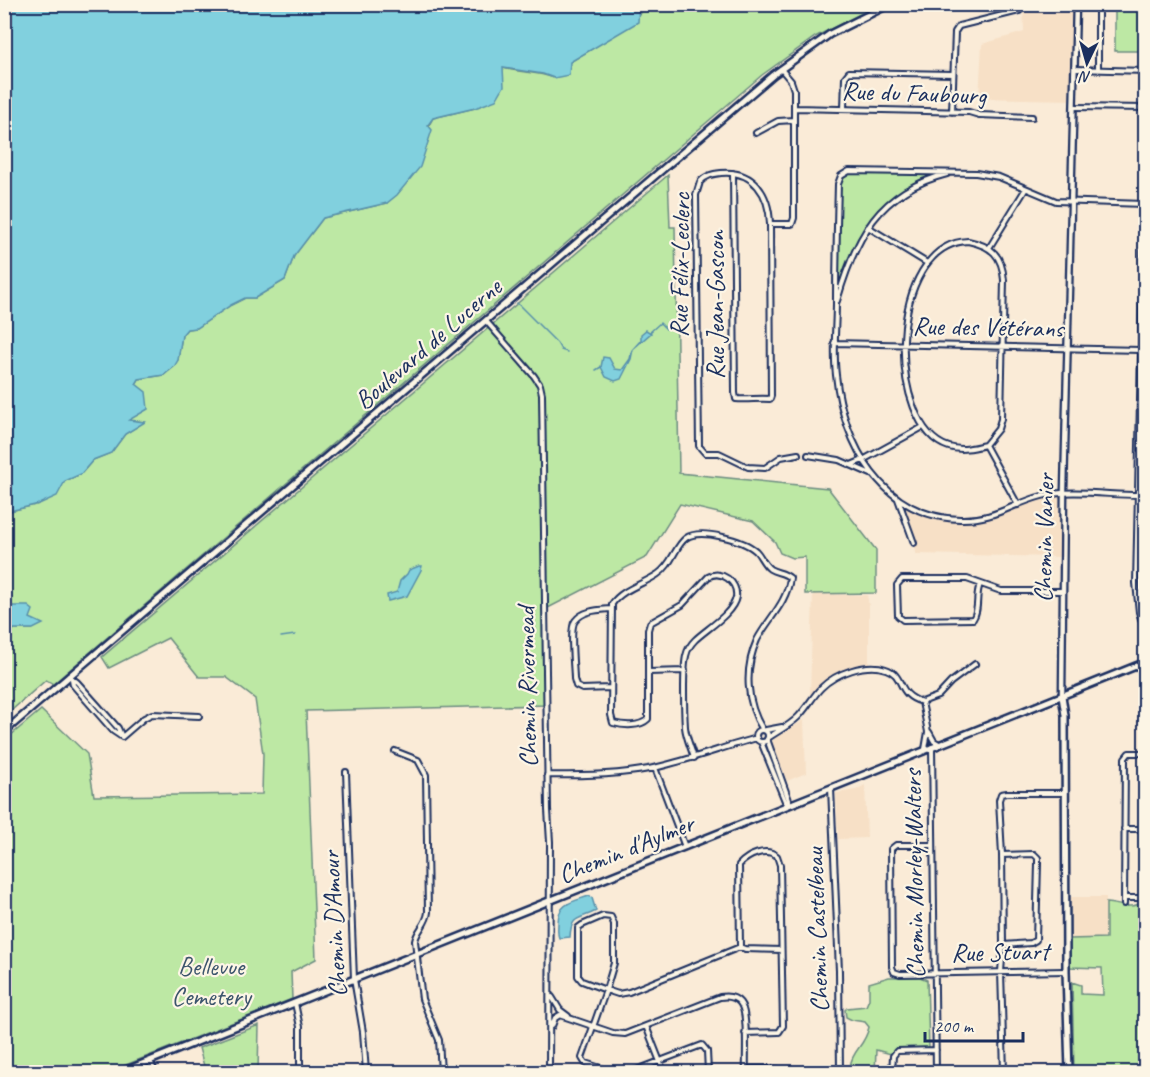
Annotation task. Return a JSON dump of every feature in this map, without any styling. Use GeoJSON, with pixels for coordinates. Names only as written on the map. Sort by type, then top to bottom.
{"type":"FeatureCollection","features":[{"type":"Feature","properties":{"kind":"main road","name":"Boulevard de Lucerne"},"geometry":{"type":"LineString","coordinates":[[4,732],[71,678],[781,69],[830,34],[890,4]]}},
{"type":"Feature","properties":{"kind":"main road","name":"Chemin d'Aylmer"},"geometry":{"type":"LineString","coordinates":[[122,1072],[1146,662]]}},
{"type":"Feature","properties":{"kind":"main road","name":"Chemin Vanier"},"geometry":{"type":"LineString","coordinates":[[1062,696],[1065,714],[1064,793],[1069,1072]]}},
{"type":"Feature","properties":{"kind":"street","name":"Chemin Vanier"},"geometry":{"type":"LineString","coordinates":[[1062,696],[1064,493],[1076,4]]}},
{"type":"Feature","properties":{"kind":"street"},"geometry":{"type":"LineString","coordinates":[[1098,4],[1098,69]]}},
{"type":"Feature","properties":{"kind":"street"},"geometry":{"type":"LineString","coordinates":[[952,112],[955,32],[959,26],[1019,11]]}},
{"type":"Feature","properties":{"kind":"street"},"geometry":{"type":"LineString","coordinates":[[733,173],[748,177],[760,187],[769,210],[770,224],[792,224],[794,218],[794,87],[781,69]]}},
{"type":"Feature","properties":{"kind":"street"},"geometry":{"type":"LineString","coordinates":[[1075,69],[1146,71]]}},
{"type":"Feature","properties":{"kind":"street"},"geometry":{"type":"LineString","coordinates":[[844,109],[844,77],[849,72],[953,74]]}},
{"type":"Feature","properties":{"kind":"street"},"geometry":{"type":"LineString","coordinates":[[1074,107],[1146,108]]}},
{"type":"Feature","properties":{"kind":"street","name":"Rue du Faubourg"},"geometry":{"type":"LineString","coordinates":[[795,108],[972,112],[979,115],[1032,117]]}},
{"type":"Feature","properties":{"kind":"street"},"geometry":{"type":"LineString","coordinates":[[756,133],[778,121],[794,120]]}},
{"type":"Feature","properties":{"kind":"street"},"geometry":{"type":"LineString","coordinates":[[1146,126],[1136,595],[1146,635]]}},
{"type":"Feature","properties":{"kind":"street"},"geometry":{"type":"LineString","coordinates":[[1137,495],[1064,493],[1042,496],[990,516],[957,519],[930,514],[898,500],[872,474],[850,433],[836,378],[834,343],[838,184],[841,176],[854,170],[953,172],[999,177],[1025,190],[1056,201],[1144,204]]}},
{"type":"Feature","properties":{"kind":"street"},"geometry":{"type":"LineString","coordinates":[[836,305],[852,260],[868,227],[890,201],[904,190],[928,179],[953,172]]}},
{"type":"Feature","properties":{"kind":"street","name":"Rue Jean-Gascon"},"geometry":{"type":"LineString","coordinates":[[733,173],[736,399],[762,397],[770,399],[771,396],[770,224]]}},
{"type":"Feature","properties":{"kind":"street","name":"Rue Félix-Leclerc"},"geometry":{"type":"LineString","coordinates":[[733,173],[705,177],[700,182],[697,192],[699,447],[705,453],[719,453],[748,467],[765,468],[781,457],[798,454]]}},
{"type":"Feature","properties":{"kind":"street"},"geometry":{"type":"LineString","coordinates":[[989,248],[1025,190]]}},
{"type":"Feature","properties":{"kind":"street"},"geometry":{"type":"LineString","coordinates":[[868,227],[927,263]]}},
{"type":"Feature","properties":{"kind":"street"},"geometry":{"type":"LineString","coordinates":[[958,242],[978,243],[989,248],[999,259],[1004,271],[1001,419],[998,429],[985,445],[961,449],[949,447],[939,442],[923,427],[912,398],[905,369],[903,344],[909,303],[927,263],[940,249],[958,242]]}},
{"type":"Feature","properties":{"kind":"street","name":"Chemin Rivermead"},"geometry":{"type":"LineString","coordinates":[[486,321],[534,376],[540,385],[542,394],[547,776],[550,842],[549,1072]]}},
{"type":"Feature","properties":{"kind":"street","name":"Rue des Vétérans"},"geometry":{"type":"LineString","coordinates":[[834,343],[1140,350]]}},
{"type":"Feature","properties":{"kind":"street"},"geometry":{"type":"LineString","coordinates":[[851,465],[923,427]]}},
{"type":"Feature","properties":{"kind":"street"},"geometry":{"type":"LineString","coordinates":[[985,445],[1018,505]]}},
{"type":"Feature","properties":{"kind":"street"},"geometry":{"type":"LineString","coordinates":[[808,455],[832,459],[872,474]]}},
{"type":"Feature","properties":{"kind":"street"},"geometry":{"type":"LineString","coordinates":[[898,500],[914,543]]}},
{"type":"Feature","properties":{"kind":"street"},"geometry":{"type":"LineString","coordinates":[[694,758],[685,728],[685,658],[693,642],[717,622],[735,599],[736,592],[731,581],[723,575],[712,574],[682,605],[650,623],[648,630],[648,719],[644,723],[619,724],[614,723],[611,715],[612,603],[616,598],[661,573],[670,563],[682,542],[693,535],[742,541],[758,552],[768,568],[790,578],[783,601],[758,640],[750,664],[748,692],[757,735],[785,801],[789,805]]}},
{"type":"Feature","properties":{"kind":"street"},"geometry":{"type":"LineString","coordinates":[[980,584],[973,619],[903,620],[897,616],[899,580],[962,579],[980,584],[1001,591],[1063,591]]}},
{"type":"Feature","properties":{"kind":"street"},"geometry":{"type":"LineString","coordinates":[[611,609],[592,611],[577,619],[573,624],[576,686],[611,688]]}},
{"type":"Feature","properties":{"kind":"street"},"geometry":{"type":"LineString","coordinates":[[761,742],[798,716],[826,683],[840,675],[857,669],[874,667],[891,671],[906,695],[922,702],[938,696],[951,682],[975,664]]}},
{"type":"Feature","properties":{"kind":"street"},"geometry":{"type":"LineString","coordinates":[[648,672],[685,671]]}},
{"type":"Feature","properties":{"kind":"street"},"geometry":{"type":"LineString","coordinates":[[71,678],[73,684],[114,731],[122,737],[152,714],[200,716]]}},
{"type":"Feature","properties":{"kind":"street","name":"Chemin Morley-Walters"},"geometry":{"type":"LineString","coordinates":[[922,702],[928,732],[925,749]]}},
{"type":"Feature","properties":{"kind":"street"},"geometry":{"type":"LineString","coordinates":[[755,717],[768,735],[767,738],[789,805]]}},
{"type":"Feature","properties":{"kind":"street"},"geometry":{"type":"LineString","coordinates":[[547,776],[610,774],[655,768],[694,758],[757,735],[764,730],[786,726]]}},
{"type":"Feature","properties":{"kind":"street","name":"Chemin Morley-Walters"},"geometry":{"type":"LineString","coordinates":[[928,732],[939,744]]}},
{"type":"Feature","properties":{"kind":"street","name":"Chemin Morley-Walters"},"geometry":{"type":"LineString","coordinates":[[932,746],[936,1072]]}},
{"type":"Feature","properties":{"kind":"street"},"geometry":{"type":"LineString","coordinates":[[395,751],[418,760],[426,775],[428,912],[424,925],[415,938],[422,999],[439,1040],[441,1072]]}},
{"type":"Feature","properties":{"kind":"street"},"geometry":{"type":"LineString","coordinates":[[1144,898],[1124,901],[1125,758],[1129,753],[1146,753]]}},
{"type":"Feature","properties":{"kind":"street"},"geometry":{"type":"LineString","coordinates":[[655,768],[685,847]]}},
{"type":"Feature","properties":{"kind":"street","name":"Chemin D'Amour"},"geometry":{"type":"LineString","coordinates":[[346,772],[354,979],[363,1032],[366,1072]]}},
{"type":"Feature","properties":{"kind":"street","name":"Chemin Castelbeau"},"geometry":{"type":"LineString","coordinates":[[831,787],[839,971],[840,1072]]}},
{"type":"Feature","properties":{"kind":"street"},"geometry":{"type":"LineString","coordinates":[[1004,1072],[1001,972],[1002,855],[998,803],[1001,795],[1010,793],[1064,793]]}},
{"type":"Feature","properties":{"kind":"street"},"geometry":{"type":"LineString","coordinates":[[1125,829],[1146,829]]}},
{"type":"Feature","properties":{"kind":"street","name":"Rue Stuart"},"geometry":{"type":"LineString","coordinates":[[933,844],[896,845],[891,848],[893,970],[898,974],[1066,970]]}},
{"type":"Feature","properties":{"kind":"street"},"geometry":{"type":"LineString","coordinates":[[740,947],[739,868],[746,859],[768,851],[776,854],[780,861],[782,1028],[777,1032],[745,1033]]}},
{"type":"Feature","properties":{"kind":"street"},"geometry":{"type":"LineString","coordinates":[[1002,855],[1034,854],[1038,858],[1036,940],[1031,943],[1003,945]]}},
{"type":"Feature","properties":{"kind":"street"},"geometry":{"type":"LineString","coordinates":[[613,1072],[582,1060],[593,1026],[606,990],[614,967],[614,921],[606,916],[580,926],[578,952],[580,980],[606,990],[625,993],[740,947],[781,950]]}},
{"type":"Feature","properties":{"kind":"street"},"geometry":{"type":"LineString","coordinates":[[551,982],[554,1002],[571,1018]]}},
{"type":"Feature","properties":{"kind":"street"},"geometry":{"type":"LineString","coordinates":[[550,1036],[555,1018],[560,1015],[621,1034],[726,996],[735,998],[742,1006],[746,1071],[777,1069],[783,1072]]}},
{"type":"Feature","properties":{"kind":"street"},"geometry":{"type":"LineString","coordinates":[[295,1002],[300,1026],[300,1072]]}},
{"type":"Feature","properties":{"kind":"street"},"geometry":{"type":"LineString","coordinates":[[550,1008],[571,1018]]}},
{"type":"Feature","properties":{"kind":"street"},"geometry":{"type":"LineString","coordinates":[[646,1026],[664,1072]]}},
{"type":"Feature","properties":{"kind":"street"},"geometry":{"type":"LineString","coordinates":[[631,1072],[702,1045],[707,1051],[708,1072]]}},
{"type":"Feature","properties":{"kind":"street"},"geometry":{"type":"LineString","coordinates":[[892,1072],[893,1056],[897,1051],[936,1050]]}},
{"type":"Feature","properties":{"kind":"street"},"geometry":{"type":"LineString","coordinates":[[150,1062],[155,1072]]}},
{"type":"Feature","properties":{"kind":"shaded area"},"geometry":{"type":"Polygon","coordinates":[[[1023,5],[1076,6],[1074,100],[979,98],[982,44],[1024,32],[1023,5]]]}},
{"type":"Feature","properties":{"kind":"shaded area"},"geometry":{"type":"Polygon","coordinates":[[[1064,493],[1063,557],[916,554],[898,499],[909,506],[944,517],[979,518],[1033,499],[1064,493]]]}},
{"type":"Feature","properties":{"kind":"shaded area"},"geometry":{"type":"Polygon","coordinates":[[[813,594],[867,595],[869,605],[869,667],[835,677],[814,696],[810,694],[813,594]]]}},
{"type":"Feature","properties":{"kind":"shaded area"},"geometry":{"type":"Polygon","coordinates":[[[804,720],[806,773],[787,781],[771,743],[775,738],[804,720]]]}},
{"type":"Feature","properties":{"kind":"shaded area"},"geometry":{"type":"Polygon","coordinates":[[[865,785],[867,838],[838,839],[836,793],[856,790],[865,785]]]}},
{"type":"Feature","properties":{"kind":"shaded area"},"geometry":{"type":"Polygon","coordinates":[[[1070,897],[1106,897],[1106,939],[1070,939],[1070,897]]]}},
{"type":"Feature","properties":{"kind":"green space"},"geometry":{"type":"Polygon","coordinates":[[[639,5],[878,5],[815,37],[762,75],[53,684],[46,680],[5,716],[5,640],[13,629],[32,629],[29,618],[9,606],[5,600],[4,517],[10,511],[39,504],[65,481],[81,474],[93,460],[111,453],[125,434],[144,422],[127,420],[136,384],[139,379],[164,375],[178,360],[182,335],[187,329],[197,328],[231,305],[245,298],[255,298],[285,280],[294,256],[323,218],[387,203],[433,118],[475,108],[503,68],[554,78],[570,62],[613,36],[640,13],[639,5]]]}},
{"type":"Feature","properties":{"kind":"green space"},"geometry":{"type":"Polygon","coordinates":[[[1115,5],[1145,5],[1145,51],[1115,51],[1115,5]]]}},
{"type":"Feature","properties":{"kind":"green space"},"geometry":{"type":"Polygon","coordinates":[[[849,171],[953,172],[905,190],[891,199],[880,211],[869,225],[853,257],[836,305],[839,180],[849,171]]]}},
{"type":"Feature","properties":{"kind":"green space","name":"Bellevue Cemetery"},"geometry":{"type":"Polygon","coordinates":[[[668,175],[670,227],[675,227],[679,473],[828,488],[876,550],[876,593],[805,594],[805,557],[792,558],[780,553],[775,542],[753,521],[680,504],[647,557],[546,609],[546,705],[306,711],[316,959],[291,972],[292,999],[108,1072],[5,1072],[4,741],[41,710],[87,754],[94,796],[262,794],[263,754],[255,699],[226,677],[199,677],[168,638],[109,668],[102,657],[668,175]]]}},
{"type":"Feature","properties":{"kind":"green space"},"geometry":{"type":"Polygon","coordinates":[[[1143,902],[1146,913],[1145,928],[1141,932],[1141,938],[1146,942],[1145,1072],[1074,1072],[1072,982],[1081,985],[1081,994],[1103,995],[1102,968],[1069,967],[1070,939],[1106,938],[1106,903],[1129,906],[1143,902]]]}},
{"type":"Feature","properties":{"kind":"green space"},"geometry":{"type":"Polygon","coordinates":[[[889,977],[920,977],[927,980],[929,1048],[900,1048],[891,1054],[876,1050],[875,1072],[855,1072],[850,1066],[869,1027],[865,1022],[846,1017],[845,1010],[866,1006],[869,999],[869,983],[889,977]]]}},
{"type":"Feature","properties":{"kind":"green space"},"geometry":{"type":"Polygon","coordinates":[[[259,1025],[258,1072],[186,1072],[204,1066],[199,1048],[259,1025]]]}},
{"type":"Feature","properties":{"kind":"water"},"geometry":{"type":"Polygon","coordinates":[[[5,4],[639,4],[638,22],[570,62],[569,75],[554,78],[543,74],[503,68],[504,86],[496,100],[475,108],[433,118],[428,125],[432,130],[420,167],[397,195],[387,203],[323,218],[294,256],[285,280],[255,298],[245,298],[231,305],[197,328],[187,329],[182,335],[178,360],[174,367],[164,375],[139,379],[136,384],[146,392],[148,409],[129,420],[145,422],[125,434],[111,453],[93,460],[81,474],[65,481],[57,496],[39,504],[10,511],[5,517],[5,4]]]}},
{"type":"Feature","properties":{"kind":"water"},"geometry":{"type":"Polygon","coordinates":[[[646,330],[651,333],[633,349],[631,359],[621,379],[615,381],[606,377],[601,367],[603,357],[609,358],[615,369],[622,370],[630,359],[632,350],[641,340],[641,334],[646,330]]]}},
{"type":"Feature","properties":{"kind":"water"},"geometry":{"type":"Polygon","coordinates":[[[422,566],[421,570],[407,596],[388,601],[387,595],[397,592],[400,581],[409,570],[422,566]]]}},
{"type":"Feature","properties":{"kind":"water"},"geometry":{"type":"Polygon","coordinates":[[[4,600],[9,606],[28,606],[33,610],[30,618],[43,624],[33,629],[14,629],[5,640],[4,600]]]}},
{"type":"Feature","properties":{"kind":"water"},"geometry":{"type":"Polygon","coordinates":[[[589,896],[592,898],[596,911],[574,921],[570,937],[559,938],[560,911],[567,904],[589,896]]]}},
{"type":"Feature","properties":{"kind":"waterway"},"geometry":{"type":"LineString","coordinates":[[517,303],[557,343],[561,350],[567,352]]}},
{"type":"Feature","properties":{"kind":"waterway"},"geometry":{"type":"LineString","coordinates":[[650,332],[660,323],[666,329]]}},
{"type":"Feature","properties":{"kind":"waterway"},"geometry":{"type":"LineString","coordinates":[[596,370],[601,367]]}},
{"type":"Feature","properties":{"kind":"waterway"},"geometry":{"type":"LineString","coordinates":[[281,637],[295,635]]}}]}
